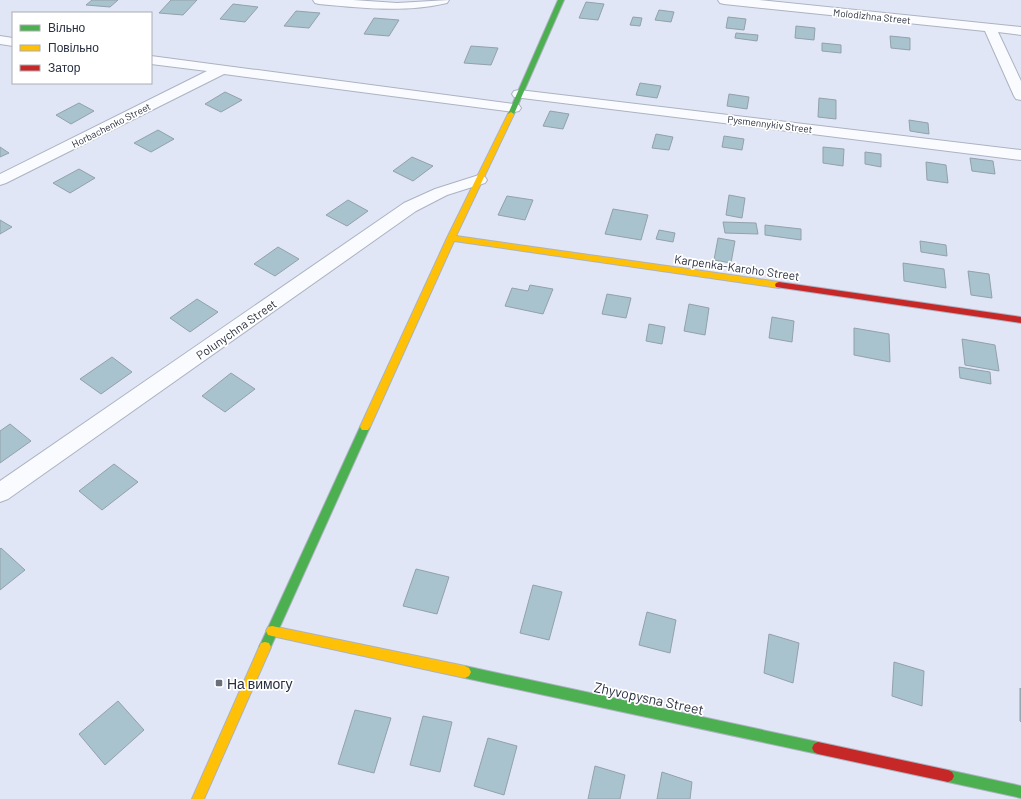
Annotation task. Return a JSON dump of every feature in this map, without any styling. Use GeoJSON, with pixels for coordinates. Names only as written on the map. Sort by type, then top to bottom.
{"type":"FeatureCollection","features":[{"type":"Feature","properties":{"kind":"street"},"geometry":{"type":"LineString","coordinates":[[319,0],[395,8],[415,6],[443,0]]}},
{"type":"Feature","properties":{"kind":"street"},"geometry":{"type":"LineString","coordinates":[[198,799],[272,630],[450,238],[514,108],[561,0]]}},
{"type":"Feature","properties":{"kind":"street","name":"Molodizhna Street"},"geometry":{"type":"LineString","coordinates":[[724,0],[1021,31]]}},
{"type":"Feature","properties":{"kind":"street"},"geometry":{"type":"LineString","coordinates":[[990,28],[1021,96]]}},
{"type":"Feature","properties":{"kind":"street"},"geometry":{"type":"LineString","coordinates":[[0,40],[12,42]]}},
{"type":"Feature","properties":{"kind":"street"},"geometry":{"type":"LineString","coordinates":[[152,60],[514,108]]}},
{"type":"Feature","properties":{"kind":"street","name":"Horbachenko Street"},"geometry":{"type":"LineString","coordinates":[[0,180],[221,70]]}},
{"type":"Feature","properties":{"kind":"street","name":"Pysmennykiv Street"},"geometry":{"type":"LineString","coordinates":[[519,94],[1021,155]]}},
{"type":"Feature","properties":{"kind":"street","name":"Polunychna Street"},"geometry":{"type":"LineString","coordinates":[[0,493],[410,207],[441,192],[479,180]]}},
{"type":"Feature","properties":{"kind":"street","name":"Karpenka-Karoho Street"},"geometry":{"type":"LineString","coordinates":[[450,238],[1021,320]]}},
{"type":"Feature","properties":{"kind":"street","name":"Zhyvopysna Street"},"geometry":{"type":"LineString","coordinates":[[272,630],[1021,792]]}},
{"type":"Feature","properties":{"kind":"building"},"geometry":{"type":"Polygon","coordinates":[[[92,0],[118,0],[110,7],[86,5],[92,0]]]}},
{"type":"Feature","properties":{"kind":"building"},"geometry":{"type":"Polygon","coordinates":[[[171,0],[197,0],[183,15],[159,13],[171,0]]]}},
{"type":"Feature","properties":{"kind":"building"},"geometry":{"type":"Polygon","coordinates":[[[586,2],[604,4],[598,20],[579,18],[586,2]]]}},
{"type":"Feature","properties":{"kind":"building"},"geometry":{"type":"Polygon","coordinates":[[[233,4],[258,7],[245,22],[220,19],[233,4]]]}},
{"type":"Feature","properties":{"kind":"building"},"geometry":{"type":"Polygon","coordinates":[[[659,10],[674,12],[671,22],[655,20],[659,10]]]}},
{"type":"Feature","properties":{"kind":"building"},"geometry":{"type":"Polygon","coordinates":[[[296,11],[320,13],[309,28],[284,26],[296,11]]]}},
{"type":"Feature","properties":{"kind":"building"},"geometry":{"type":"Polygon","coordinates":[[[633,17],[642,18],[640,26],[630,25],[633,17]]]}},
{"type":"Feature","properties":{"kind":"building"},"geometry":{"type":"Polygon","coordinates":[[[728,17],[746,19],[744,30],[726,28],[728,17]]]}},
{"type":"Feature","properties":{"kind":"building"},"geometry":{"type":"Polygon","coordinates":[[[374,18],[399,20],[389,36],[364,34],[374,18]]]}},
{"type":"Feature","properties":{"kind":"building"},"geometry":{"type":"Polygon","coordinates":[[[796,26],[815,28],[814,40],[795,38],[796,26]]]}},
{"type":"Feature","properties":{"kind":"building"},"geometry":{"type":"Polygon","coordinates":[[[736,33],[758,35],[757,41],[735,38],[736,33]]]}},
{"type":"Feature","properties":{"kind":"building"},"geometry":{"type":"Polygon","coordinates":[[[890,36],[910,38],[910,50],[891,48],[890,36]]]}},
{"type":"Feature","properties":{"kind":"building"},"geometry":{"type":"Polygon","coordinates":[[[822,43],[841,45],[841,53],[822,51],[822,43]]]}},
{"type":"Feature","properties":{"kind":"building"},"geometry":{"type":"Polygon","coordinates":[[[471,46],[498,48],[491,65],[464,63],[471,46]]]}},
{"type":"Feature","properties":{"kind":"building"},"geometry":{"type":"Polygon","coordinates":[[[640,83],[661,86],[657,98],[636,95],[640,83]]]}},
{"type":"Feature","properties":{"kind":"building"},"geometry":{"type":"Polygon","coordinates":[[[225,92],[242,100],[221,112],[205,104],[225,92]]]}},
{"type":"Feature","properties":{"kind":"building"},"geometry":{"type":"Polygon","coordinates":[[[729,94],[749,97],[747,109],[727,106],[729,94]]]}},
{"type":"Feature","properties":{"kind":"building"},"geometry":{"type":"Polygon","coordinates":[[[819,98],[836,100],[836,119],[818,117],[819,98]]]}},
{"type":"Feature","properties":{"kind":"building"},"geometry":{"type":"Polygon","coordinates":[[[79,103],[94,111],[71,124],[56,115],[79,103]]]}},
{"type":"Feature","properties":{"kind":"building"},"geometry":{"type":"Polygon","coordinates":[[[550,111],[569,114],[563,129],[543,126],[550,111]]]}},
{"type":"Feature","properties":{"kind":"building"},"geometry":{"type":"Polygon","coordinates":[[[909,120],[928,123],[929,134],[910,131],[909,120]]]}},
{"type":"Feature","properties":{"kind":"building"},"geometry":{"type":"Polygon","coordinates":[[[158,130],[174,139],[151,152],[134,143],[158,130]]]}},
{"type":"Feature","properties":{"kind":"building"},"geometry":{"type":"Polygon","coordinates":[[[656,134],[673,137],[669,150],[652,148],[656,134]]]}},
{"type":"Feature","properties":{"kind":"building"},"geometry":{"type":"Polygon","coordinates":[[[724,136],[744,139],[742,150],[722,147],[724,136]]]}},
{"type":"Feature","properties":{"kind":"building"},"geometry":{"type":"Polygon","coordinates":[[[0,147],[9,153],[0,157],[0,147]]]}},
{"type":"Feature","properties":{"kind":"building"},"geometry":{"type":"Polygon","coordinates":[[[823,147],[844,149],[843,166],[823,163],[823,147]]]}},
{"type":"Feature","properties":{"kind":"building"},"geometry":{"type":"Polygon","coordinates":[[[865,152],[881,154],[881,167],[865,164],[865,152]]]}},
{"type":"Feature","properties":{"kind":"building"},"geometry":{"type":"Polygon","coordinates":[[[412,157],[433,166],[413,181],[393,171],[412,157]]]}},
{"type":"Feature","properties":{"kind":"building"},"geometry":{"type":"Polygon","coordinates":[[[970,158],[993,161],[995,174],[972,171],[970,158]]]}},
{"type":"Feature","properties":{"kind":"building"},"geometry":{"type":"Polygon","coordinates":[[[926,162],[946,165],[948,183],[927,180],[926,162]]]}},
{"type":"Feature","properties":{"kind":"building"},"geometry":{"type":"Polygon","coordinates":[[[79,169],[95,178],[70,193],[53,183],[79,169]]]}},
{"type":"Feature","properties":{"kind":"building"},"geometry":{"type":"Polygon","coordinates":[[[729,195],[745,198],[742,218],[726,215],[729,195]]]}},
{"type":"Feature","properties":{"kind":"building"},"geometry":{"type":"Polygon","coordinates":[[[507,196],[533,200],[525,220],[498,215],[507,196]]]}},
{"type":"Feature","properties":{"kind":"building"},"geometry":{"type":"Polygon","coordinates":[[[348,200],[368,211],[347,226],[326,215],[348,200]]]}},
{"type":"Feature","properties":{"kind":"building"},"geometry":{"type":"Polygon","coordinates":[[[613,209],[648,215],[641,240],[605,234],[613,209]]]}},
{"type":"Feature","properties":{"kind":"building"},"geometry":{"type":"Polygon","coordinates":[[[0,220],[12,227],[0,234],[0,220]]]}},
{"type":"Feature","properties":{"kind":"building"},"geometry":{"type":"Polygon","coordinates":[[[723,222],[756,223],[758,234],[725,233],[723,222]]]}},
{"type":"Feature","properties":{"kind":"building"},"geometry":{"type":"Polygon","coordinates":[[[765,225],[801,229],[801,240],[765,235],[765,225]]]}},
{"type":"Feature","properties":{"kind":"building"},"geometry":{"type":"Polygon","coordinates":[[[659,230],[675,233],[673,242],[656,239],[659,230]]]}},
{"type":"Feature","properties":{"kind":"building"},"geometry":{"type":"Polygon","coordinates":[[[718,238],[735,241],[731,263],[714,260],[718,238]]]}},
{"type":"Feature","properties":{"kind":"building"},"geometry":{"type":"Polygon","coordinates":[[[920,241],[946,245],[947,256],[921,252],[920,241]]]}},
{"type":"Feature","properties":{"kind":"building"},"geometry":{"type":"Polygon","coordinates":[[[278,247],[299,259],[275,276],[254,264],[278,247]]]}},
{"type":"Feature","properties":{"kind":"building"},"geometry":{"type":"Polygon","coordinates":[[[903,263],[944,269],[946,288],[904,281],[903,263]]]}},
{"type":"Feature","properties":{"kind":"building"},"geometry":{"type":"Polygon","coordinates":[[[968,271],[989,274],[992,298],[971,295],[968,271]]]}},
{"type":"Feature","properties":{"kind":"building"},"geometry":{"type":"Polygon","coordinates":[[[530,285],[553,289],[543,314],[505,306],[512,288],[528,291],[530,285]]]}},
{"type":"Feature","properties":{"kind":"building"},"geometry":{"type":"Polygon","coordinates":[[[607,294],[631,298],[626,318],[602,314],[607,294]]]}},
{"type":"Feature","properties":{"kind":"building"},"geometry":{"type":"Polygon","coordinates":[[[197,299],[218,312],[190,332],[170,318],[197,299]]]}},
{"type":"Feature","properties":{"kind":"building"},"geometry":{"type":"Polygon","coordinates":[[[689,304],[709,308],[705,335],[684,331],[689,304]]]}},
{"type":"Feature","properties":{"kind":"building"},"geometry":{"type":"Polygon","coordinates":[[[772,317],[794,321],[792,342],[769,338],[772,317]]]}},
{"type":"Feature","properties":{"kind":"building"},"geometry":{"type":"Polygon","coordinates":[[[649,324],[665,327],[662,344],[646,341],[649,324]]]}},
{"type":"Feature","properties":{"kind":"building"},"geometry":{"type":"Polygon","coordinates":[[[854,328],[889,334],[890,362],[854,355],[854,328]]]}},
{"type":"Feature","properties":{"kind":"building"},"geometry":{"type":"Polygon","coordinates":[[[962,339],[995,345],[999,371],[965,365],[962,339]]]}},
{"type":"Feature","properties":{"kind":"building"},"geometry":{"type":"Polygon","coordinates":[[[112,357],[132,372],[101,394],[80,379],[112,357]]]}},
{"type":"Feature","properties":{"kind":"building"},"geometry":{"type":"Polygon","coordinates":[[[959,367],[990,372],[991,384],[960,378],[959,367]]]}},
{"type":"Feature","properties":{"kind":"building"},"geometry":{"type":"Polygon","coordinates":[[[231,373],[255,389],[225,412],[202,396],[231,373]]]}},
{"type":"Feature","properties":{"kind":"building"},"geometry":{"type":"Polygon","coordinates":[[[10,424],[31,441],[0,463],[0,431],[10,424]]]}},
{"type":"Feature","properties":{"kind":"building"},"geometry":{"type":"Polygon","coordinates":[[[114,464],[138,482],[102,510],[79,491],[114,464]]]}},
{"type":"Feature","properties":{"kind":"building"},"geometry":{"type":"Polygon","coordinates":[[[1,548],[25,570],[0,590],[0,549],[1,548]]]}},
{"type":"Feature","properties":{"kind":"building"},"geometry":{"type":"Polygon","coordinates":[[[416,569],[449,577],[437,614],[403,606],[416,569]]]}},
{"type":"Feature","properties":{"kind":"building"},"geometry":{"type":"Polygon","coordinates":[[[533,585],[562,592],[549,640],[520,633],[533,585]]]}},
{"type":"Feature","properties":{"kind":"building"},"geometry":{"type":"Polygon","coordinates":[[[647,612],[676,620],[670,653],[639,645],[647,612]]]}},
{"type":"Feature","properties":{"kind":"building"},"geometry":{"type":"Polygon","coordinates":[[[769,634],[799,643],[793,683],[764,673],[769,634]]]}},
{"type":"Feature","properties":{"kind":"building"},"geometry":{"type":"Polygon","coordinates":[[[894,662],[924,671],[922,706],[892,696],[894,662]]]}},
{"type":"Feature","properties":{"kind":"building"},"geometry":{"type":"Polygon","coordinates":[[[1020,688],[1021,689],[1021,722],[1020,721],[1020,688]]]}},
{"type":"Feature","properties":{"kind":"building"},"geometry":{"type":"Polygon","coordinates":[[[118,701],[144,730],[105,765],[79,734],[118,701]]]}},
{"type":"Feature","properties":{"kind":"building"},"geometry":{"type":"Polygon","coordinates":[[[355,710],[391,718],[374,773],[338,764],[355,710]]]}},
{"type":"Feature","properties":{"kind":"building"},"geometry":{"type":"Polygon","coordinates":[[[423,716],[452,722],[440,772],[410,765],[423,716]]]}},
{"type":"Feature","properties":{"kind":"building"},"geometry":{"type":"Polygon","coordinates":[[[488,738],[517,746],[504,795],[474,786],[488,738]]]}},
{"type":"Feature","properties":{"kind":"building"},"geometry":{"type":"Polygon","coordinates":[[[595,766],[625,775],[620,799],[588,799],[595,766]]]}},
{"type":"Feature","properties":{"kind":"building"},"geometry":{"type":"Polygon","coordinates":[[[662,772],[692,782],[690,799],[657,799],[662,772]]]}},
{"type":"Feature","properties":{"kind":"traffic: fast"},"geometry":{"type":"LineString","coordinates":[[511,114],[561,0]]}},
{"type":"Feature","properties":{"kind":"traffic: fast"},"geometry":{"type":"LineString","coordinates":[[265,647],[365,427]]}},
{"type":"Feature","properties":{"kind":"traffic: fast"},"geometry":{"type":"LineString","coordinates":[[465,672],[818,748]]}},
{"type":"Feature","properties":{"kind":"traffic: fast"},"geometry":{"type":"LineString","coordinates":[[948,776],[1021,792]]}},
{"type":"Feature","properties":{"kind":"traffic: slow"},"geometry":{"type":"LineString","coordinates":[[365,427],[451,238],[511,114]]}},
{"type":"Feature","properties":{"kind":"traffic: slow"},"geometry":{"type":"LineString","coordinates":[[451,238],[779,285]]}},
{"type":"Feature","properties":{"kind":"traffic: slow"},"geometry":{"type":"LineString","coordinates":[[272,631],[465,672]]}},
{"type":"Feature","properties":{"kind":"traffic: slow"},"geometry":{"type":"LineString","coordinates":[[198,799],[265,647]]}},
{"type":"Feature","properties":{"kind":"traffic: jam"},"geometry":{"type":"LineString","coordinates":[[779,285],[1021,320]]}},
{"type":"Feature","properties":{"kind":"traffic: jam"},"geometry":{"type":"LineString","coordinates":[[818,748],[948,776]]}},
{"type":"Feature","properties":{"kind":"place","name":"На вимогу"},"geometry":{"type":"Point","coordinates":[219,683]}}]}
